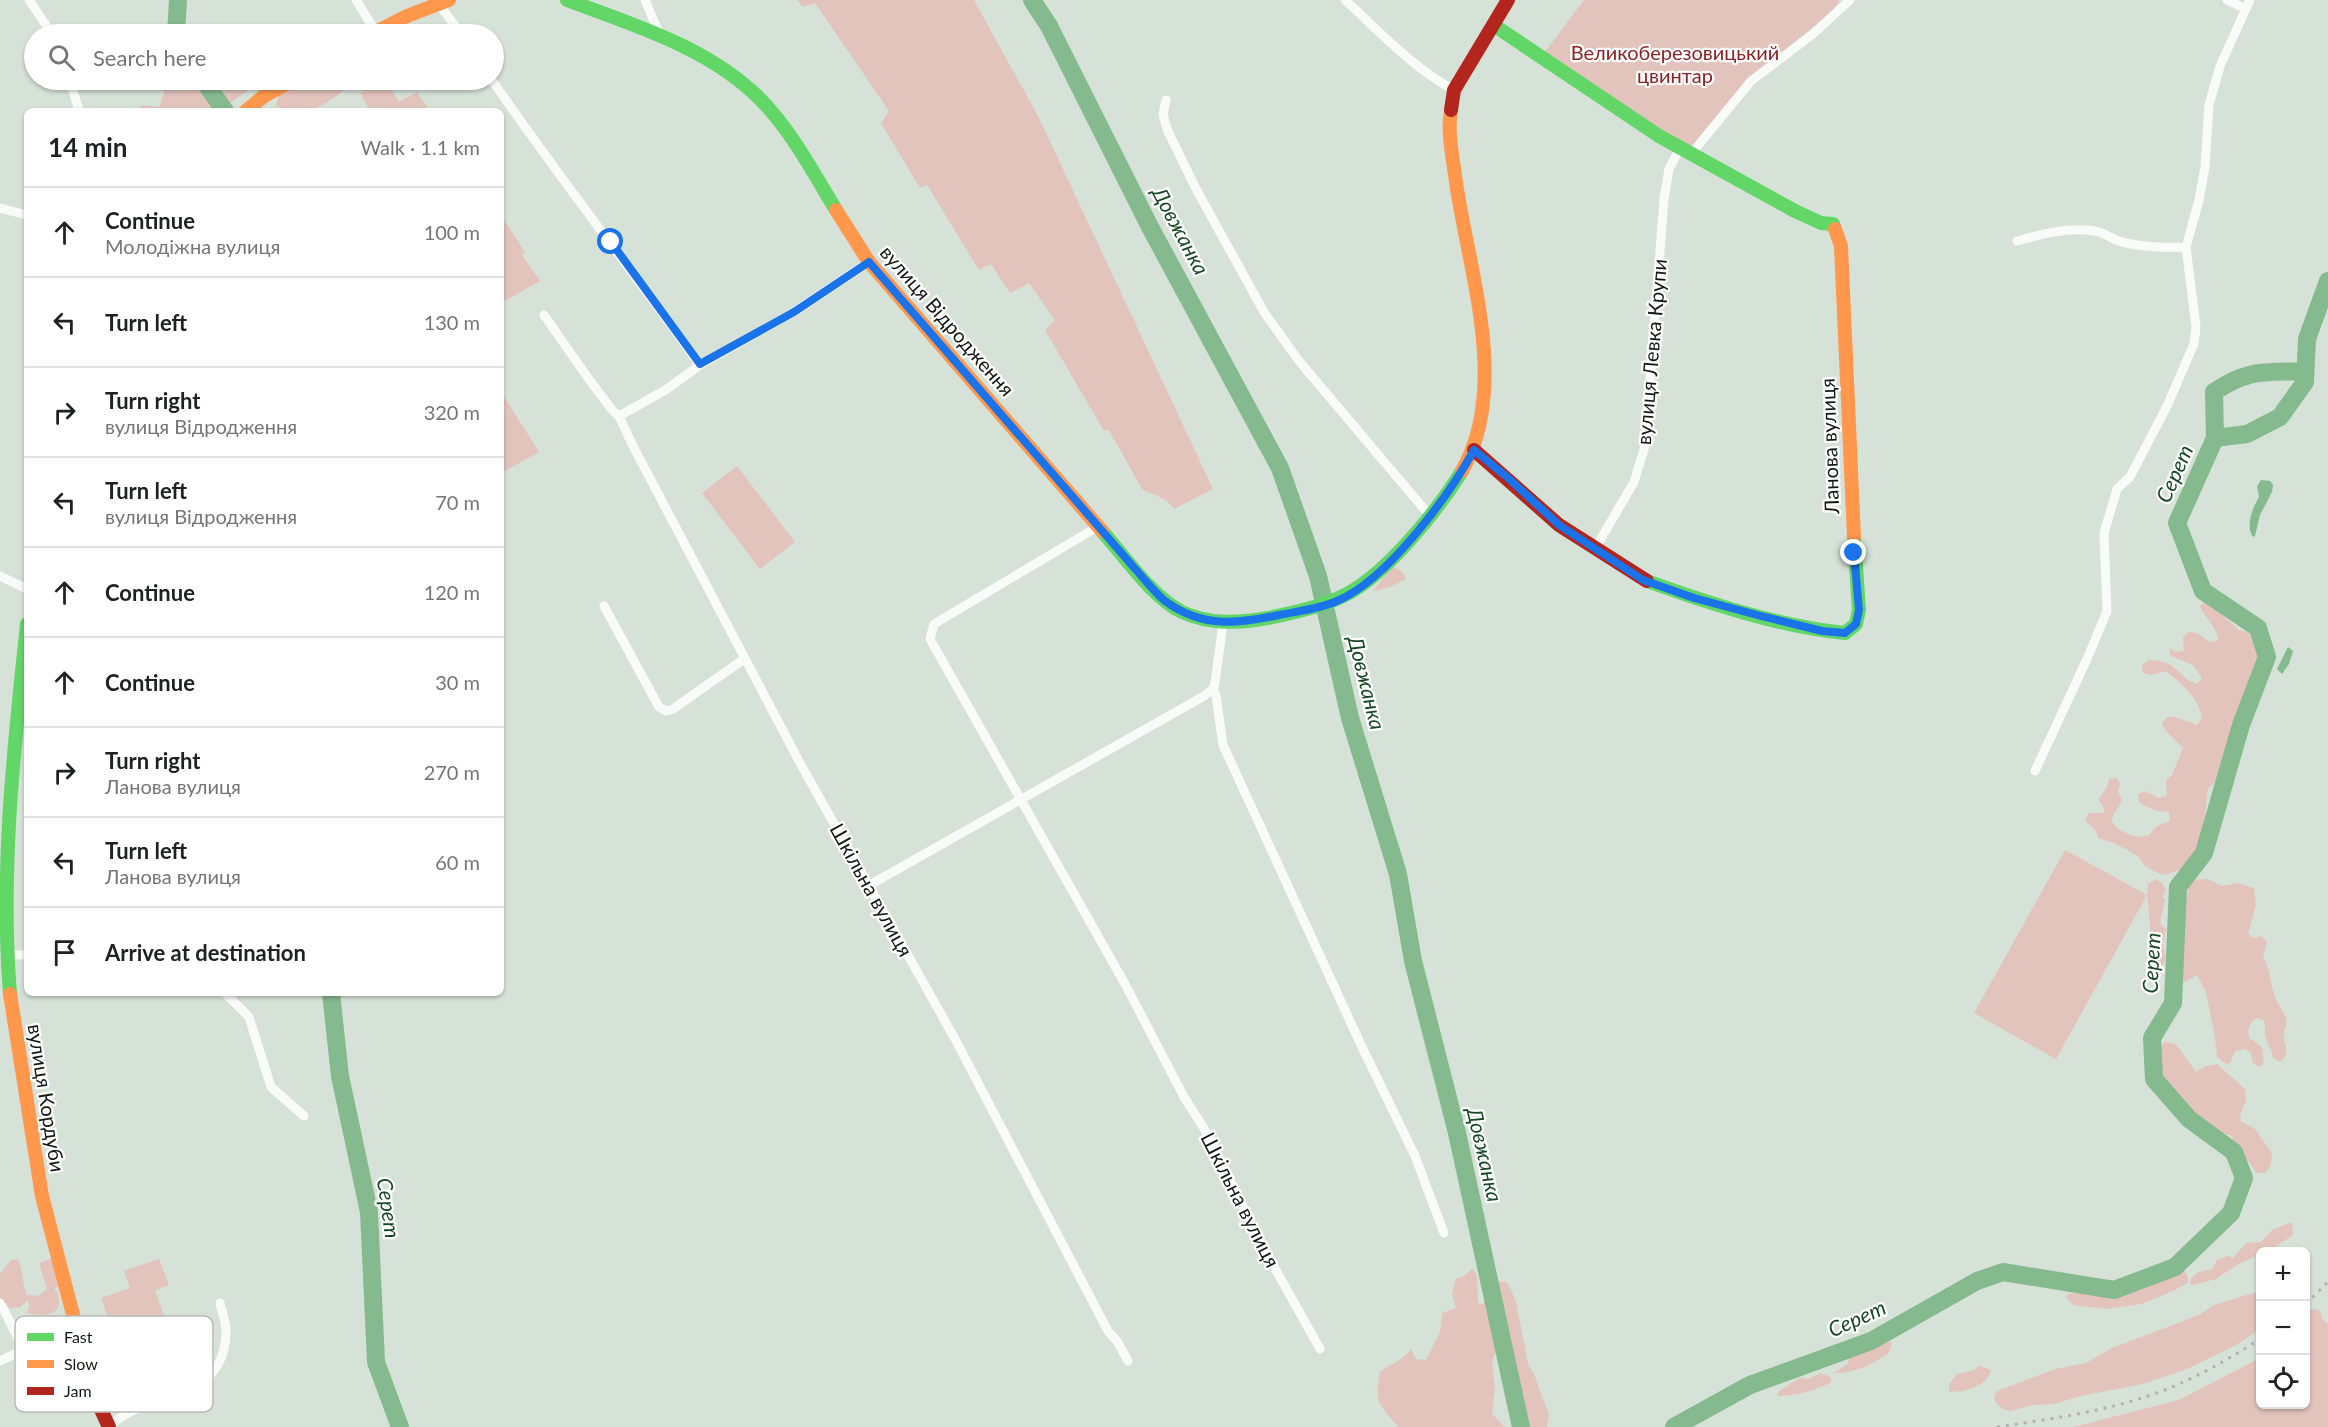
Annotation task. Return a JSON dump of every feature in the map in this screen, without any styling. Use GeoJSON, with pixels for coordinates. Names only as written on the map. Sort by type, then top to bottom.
{"type":"FeatureCollection","features":[{"type":"Feature","properties":{"kind":"street"},"geometry":{"type":"LineString","coordinates":[[29,0],[45,24]]}},
{"type":"Feature","properties":{"kind":"street"},"geometry":{"type":"LineString","coordinates":[[356,0],[369,24]]}},
{"type":"Feature","properties":{"kind":"street","name":"вулиця Відродження"},"geometry":{"type":"LineString","coordinates":[[567,0],[660,35],[695,52],[728,72],[768,109],[781,123],[801,153],[851,238],[869,262],[1137,571],[1164,600],[1186,614],[1205,621],[1223,623],[1266,618],[1314,608],[1337,601],[1366,584],[1430,516],[1447,494],[1474,450],[1482,421],[1484,363],[1451,146],[1449,123],[1454,90]]}},
{"type":"Feature","properties":{"kind":"street"},"geometry":{"type":"LineString","coordinates":[[645,0],[660,35]]}},
{"type":"Feature","properties":{"kind":"street"},"geometry":{"type":"LineString","coordinates":[[1346,0],[1397,48],[1434,78],[1454,90],[1509,0]]}},
{"type":"Feature","properties":{"kind":"street","name":"вулиця Левка Крупи"},"geometry":{"type":"LineString","coordinates":[[1595,549],[1634,482],[1645,446],[1664,199],[1669,169],[1751,81],[1813,34],[1850,0]]}},
{"type":"Feature","properties":{"kind":"street"},"geometry":{"type":"LineString","coordinates":[[2035,771],[2107,611],[2104,532],[2116,489],[2130,477],[2167,406],[2194,344],[2196,327],[2186,247],[2205,167],[2209,105],[2220,66],[2248,4],[2227,0]]}},
{"type":"Feature","properties":{"kind":"street"},"geometry":{"type":"LineString","coordinates":[[391,24],[444,2],[456,24]]}},
{"type":"Feature","properties":{"kind":"street","name":"Ланова вулиця"},"geometry":{"type":"LineString","coordinates":[[1474,450],[1559,525],[1643,580],[1694,598],[1822,631],[1845,633],[1856,624],[1859,610],[1851,501],[1848,377],[1841,246],[1833,224],[1821,223],[1795,211],[1659,136],[1495,26]]}},
{"type":"Feature","properties":{"kind":"street"},"geometry":{"type":"LineString","coordinates":[[73,90],[79,108]]}},
{"type":"Feature","properties":{"kind":"street"},"geometry":{"type":"LineString","coordinates":[[250,108],[275,90]]}},
{"type":"Feature","properties":{"kind":"street"},"geometry":{"type":"LineString","coordinates":[[499,90],[539,148],[700,364]]}},
{"type":"Feature","properties":{"kind":"street"},"geometry":{"type":"LineString","coordinates":[[1166,100],[1163,114],[1172,138],[1195,187],[1264,312],[1299,361],[1430,516]]}},
{"type":"Feature","properties":{"kind":"street"},"geometry":{"type":"LineString","coordinates":[[0,208],[24,214]]}},
{"type":"Feature","properties":{"kind":"street"},"geometry":{"type":"LineString","coordinates":[[2017,241],[2046,233],[2076,229],[2098,231],[2118,241],[2148,246],[2186,247]]}},
{"type":"Feature","properties":{"kind":"street"},"geometry":{"type":"LineString","coordinates":[[619,416],[667,389],[700,364],[794,312],[869,262]]}},
{"type":"Feature","properties":{"kind":"street","name":"Шкільна вулиця"},"geometry":{"type":"LineString","coordinates":[[544,315],[588,378],[619,416],[744,659],[868,886],[956,1040],[1108,1331],[1117,1341],[1128,1361]]}},
{"type":"Feature","properties":{"kind":"street","name":"Шкільна вулиця"},"geometry":{"type":"LineString","coordinates":[[1098,526],[934,624],[930,639],[1125,984],[1184,1097],[1215,1149],[1263,1247],[1320,1349]]}},
{"type":"Feature","properties":{"kind":"street"},"geometry":{"type":"LineString","coordinates":[[0,576],[24,588]]}},
{"type":"Feature","properties":{"kind":"street"},"geometry":{"type":"LineString","coordinates":[[604,606],[659,707],[666,711],[673,709],[744,659]]}},
{"type":"Feature","properties":{"kind":"street"},"geometry":{"type":"LineString","coordinates":[[1223,623],[1213,689],[1223,745],[1362,1047],[1415,1156],[1444,1233]]}},
{"type":"Feature","properties":{"kind":"street","name":"вулиця Кордуби"},"geometry":{"type":"LineString","coordinates":[[24,652],[9,794],[3,910],[5,955],[14,1029],[42,1196],[74,1316]]}},
{"type":"Feature","properties":{"kind":"street"},"geometry":{"type":"LineString","coordinates":[[868,886],[1166,718],[1213,689]]}},
{"type":"Feature","properties":{"kind":"street"},"geometry":{"type":"LineString","coordinates":[[5,955],[24,955]]}},
{"type":"Feature","properties":{"kind":"street"},"geometry":{"type":"LineString","coordinates":[[228,996],[249,1017],[271,1087],[304,1116]]}},
{"type":"Feature","properties":{"kind":"street"},"geometry":{"type":"LineString","coordinates":[[0,1303],[15,1331]]}},
{"type":"Feature","properties":{"kind":"street"},"geometry":{"type":"LineString","coordinates":[[213,1373],[223,1353],[226,1332],[220,1303]]}},
{"type":"Feature","properties":{"kind":"street"},"geometry":{"type":"LineString","coordinates":[[0,1361],[15,1354]]}},
{"type":"Feature","properties":{"kind":"street","name":"вулиця Кордуби"},"geometry":{"type":"LineString","coordinates":[[102,1412],[108,1427]]}},
{"type":"Feature","properties":{"kind":"street"},"geometry":{"type":"LineString","coordinates":[[108,1427],[129,1412]]}},
{"type":"Feature","properties":{"kind":"green space"},"geometry":{"type":"Polygon","coordinates":[[[797,0],[974,0],[1039,118],[1213,489],[1174,509],[1166,500],[1142,489],[1109,430],[1104,431],[1045,330],[1055,320],[1029,283],[1010,293],[991,264],[979,270],[927,185],[920,188],[881,123],[889,111],[815,3],[803,7],[797,0]]]}},
{"type":"Feature","properties":{"kind":"green space","name":"Великоберезовицький цвинтар"},"geometry":{"type":"Polygon","coordinates":[[[1584,0],[1839,0],[1823,19],[1744,83],[1692,146],[1685,145],[1670,136],[1545,52],[1584,0]]]}},
{"type":"Feature","properties":{"kind":"green space"},"geometry":{"type":"Polygon","coordinates":[[[164,90],[201,90],[217,108],[140,108],[141,105],[159,107],[164,90]]]}},
{"type":"Feature","properties":{"kind":"green space"},"geometry":{"type":"Polygon","coordinates":[[[213,90],[248,90],[227,105],[213,90]]]}},
{"type":"Feature","properties":{"kind":"green space"},"geometry":{"type":"Polygon","coordinates":[[[280,90],[344,90],[315,108],[283,108],[276,105],[280,90]]]}},
{"type":"Feature","properties":{"kind":"green space"},"geometry":{"type":"Polygon","coordinates":[[[366,90],[391,90],[399,102],[417,92],[428,108],[368,108],[360,93],[366,90]]]}},
{"type":"Feature","properties":{"kind":"green space"},"geometry":{"type":"Polygon","coordinates":[[[504,220],[525,252],[522,255],[540,281],[504,301],[504,220]]]}},
{"type":"Feature","properties":{"kind":"green space"},"geometry":{"type":"Polygon","coordinates":[[[504,397],[539,452],[504,471],[504,397]]]}},
{"type":"Feature","properties":{"kind":"green space"},"geometry":{"type":"Polygon","coordinates":[[[737,466],[795,542],[760,569],[702,493],[737,466]]]}},
{"type":"Feature","properties":{"kind":"green space"},"geometry":{"type":"Polygon","coordinates":[[[1393,566],[1403,573],[1406,579],[1390,587],[1373,591],[1393,566]]]}},
{"type":"Feature","properties":{"kind":"green space"},"geometry":{"type":"Polygon","coordinates":[[[2207,601],[2239,630],[2247,632],[2259,643],[2260,651],[2254,666],[2255,682],[2252,697],[2232,723],[2220,778],[2208,788],[2203,835],[2194,865],[2164,875],[2144,865],[2138,856],[2114,843],[2098,838],[2096,831],[2085,820],[2089,813],[2104,813],[2103,806],[2098,800],[2107,787],[2109,779],[2117,778],[2120,785],[2118,793],[2122,799],[2111,820],[2117,827],[2125,833],[2140,837],[2149,835],[2154,828],[2170,821],[2169,812],[2150,808],[2139,802],[2138,794],[2145,791],[2159,798],[2167,796],[2166,780],[2172,775],[2183,748],[2166,731],[2162,723],[2167,717],[2175,717],[2197,725],[2202,718],[2198,704],[2178,681],[2166,671],[2151,675],[2143,673],[2142,665],[2149,660],[2166,663],[2197,684],[2202,678],[2193,665],[2171,656],[2169,648],[2176,652],[2184,651],[2183,637],[2189,632],[2197,633],[2210,642],[2218,640],[2200,606],[2207,601]]]}},
{"type":"Feature","properties":{"kind":"green space"},"geometry":{"type":"Polygon","coordinates":[[[2065,850],[2147,895],[2056,1059],[1974,1013],[2065,850]]]}},
{"type":"Feature","properties":{"kind":"green space"},"geometry":{"type":"Polygon","coordinates":[[[2155,879],[2162,883],[2166,890],[2162,897],[2165,900],[2160,923],[2166,929],[2163,944],[2166,960],[2161,967],[2154,965],[2147,895],[2148,884],[2155,879]]]}},
{"type":"Feature","properties":{"kind":"green space"},"geometry":{"type":"Polygon","coordinates":[[[2208,879],[2222,886],[2238,883],[2254,888],[2256,904],[2248,934],[2254,938],[2261,936],[2267,942],[2263,957],[2268,967],[2275,997],[2287,1020],[2284,1032],[2286,1055],[2280,1062],[2273,1058],[2265,1036],[2264,1021],[2257,1018],[2249,1026],[2248,1035],[2262,1047],[2264,1063],[2258,1067],[2252,1061],[2251,1053],[2245,1049],[2235,1051],[2230,1063],[2226,1064],[2217,1057],[2206,992],[2197,975],[2184,982],[2173,963],[2170,955],[2171,939],[2192,880],[2208,879]]]}},
{"type":"Feature","properties":{"kind":"green space"},"geometry":{"type":"Polygon","coordinates":[[[2165,1042],[2176,1044],[2196,1072],[2206,1066],[2217,1064],[2245,1089],[2246,1101],[2240,1115],[2241,1121],[2255,1129],[2272,1153],[2271,1164],[2266,1173],[2257,1173],[2248,1161],[2234,1152],[2232,1136],[2198,1125],[2168,1099],[2160,1085],[2158,1074],[2158,1047],[2165,1042]]]}},
{"type":"Feature","properties":{"kind":"green space"},"geometry":{"type":"Polygon","coordinates":[[[2292,1223],[2293,1235],[2275,1247],[2256,1247],[2256,1256],[2216,1279],[2190,1284],[2195,1275],[2212,1269],[2217,1260],[2228,1256],[2233,1258],[2246,1243],[2261,1242],[2272,1230],[2292,1223]]]}},
{"type":"Feature","properties":{"kind":"green space"},"geometry":{"type":"Polygon","coordinates":[[[53,1258],[61,1286],[54,1288],[59,1300],[55,1311],[46,1315],[26,1313],[29,1308],[28,1300],[20,1307],[10,1308],[0,1298],[0,1274],[11,1260],[18,1259],[27,1295],[38,1296],[47,1289],[39,1263],[53,1258]]]}},
{"type":"Feature","properties":{"kind":"green space"},"geometry":{"type":"Polygon","coordinates":[[[159,1259],[169,1285],[155,1291],[164,1316],[107,1316],[101,1298],[130,1288],[124,1271],[159,1259]]]}},
{"type":"Feature","properties":{"kind":"green space"},"geometry":{"type":"Polygon","coordinates":[[[1472,1268],[1477,1276],[1478,1303],[1483,1304],[1494,1281],[1507,1282],[1516,1301],[1528,1364],[1549,1415],[1547,1427],[1517,1427],[1509,1404],[1497,1347],[1492,1362],[1495,1388],[1492,1414],[1505,1427],[1398,1427],[1380,1403],[1378,1391],[1380,1372],[1401,1359],[1411,1349],[1416,1359],[1426,1360],[1440,1332],[1442,1313],[1456,1308],[1452,1294],[1456,1279],[1466,1275],[1472,1268]]]}},
{"type":"Feature","properties":{"kind":"green space"},"geometry":{"type":"Polygon","coordinates":[[[2183,1269],[2188,1276],[2188,1283],[2142,1304],[2106,1309],[2073,1305],[2066,1297],[2068,1294],[2099,1289],[2114,1290],[2183,1269]]]}},
{"type":"Feature","properties":{"kind":"green space"},"geometry":{"type":"Polygon","coordinates":[[[2256,1292],[2256,1332],[2236,1345],[2187,1369],[2143,1384],[2011,1411],[2004,1410],[1996,1403],[1994,1397],[1997,1391],[2055,1369],[2086,1363],[2112,1348],[2199,1315],[2214,1305],[2256,1292]]]}},
{"type":"Feature","properties":{"kind":"green space"},"geometry":{"type":"Polygon","coordinates":[[[2310,1310],[2320,1311],[2323,1320],[2328,1324],[2328,1427],[2073,1427],[2179,1400],[2256,1360],[2256,1409],[2310,1409],[2310,1310]]]}},
{"type":"Feature","properties":{"kind":"green space"},"geometry":{"type":"Polygon","coordinates":[[[1878,1339],[1892,1343],[1888,1354],[1862,1368],[1833,1373],[1848,1364],[1851,1351],[1860,1345],[1878,1339]]]}},
{"type":"Feature","properties":{"kind":"green space"},"geometry":{"type":"Polygon","coordinates":[[[1980,1366],[1991,1370],[1985,1380],[1974,1388],[1949,1391],[1949,1384],[1957,1374],[1980,1366]]]}},
{"type":"Feature","properties":{"kind":"green space"},"geometry":{"type":"Polygon","coordinates":[[[1820,1373],[1831,1377],[1831,1382],[1805,1392],[1777,1396],[1779,1391],[1800,1378],[1809,1379],[1820,1373]]]}},
{"type":"Feature","properties":{"kind":"shaded area"},"geometry":{"type":"Polygon","coordinates":[[[2261,480],[2270,481],[2273,485],[2253,537],[2250,522],[2252,511],[2259,497],[2257,486],[2261,480]]]}},
{"type":"Feature","properties":{"kind":"shaded area"},"geometry":{"type":"Polygon","coordinates":[[[2288,647],[2293,651],[2289,664],[2282,674],[2277,669],[2288,647]]]}},
{"type":"Feature","properties":{"kind":"waterway","name":"Серет"},"geometry":{"type":"LineString","coordinates":[[177,24],[178,0]]}},
{"type":"Feature","properties":{"kind":"waterway","name":"Довжанка"},"geometry":{"type":"LineString","coordinates":[[1032,0],[1049,26],[1150,227],[1280,468],[1318,576],[1350,718],[1398,874],[1413,961],[1457,1133],[1521,1427]]}},
{"type":"Feature","properties":{"kind":"waterway","name":"Серет"},"geometry":{"type":"LineString","coordinates":[[210,90],[223,108]]}},
{"type":"Feature","properties":{"kind":"waterway","name":"Серет"},"geometry":{"type":"LineString","coordinates":[[1674,1427],[1750,1385],[1871,1341],[1977,1281],[2003,1272],[2114,1290],[2175,1267],[2231,1213],[2244,1178],[2234,1152],[2189,1119],[2154,1079],[2152,1038],[2173,1003],[2178,887],[2204,853],[2241,725],[2267,657],[2258,628],[2203,591],[2177,523],[2215,438],[2247,434],[2280,417],[2305,382],[2307,339],[2328,281]]}},
{"type":"Feature","properties":{"kind":"waterway"},"geometry":{"type":"LineString","coordinates":[[2215,438],[2214,392],[2248,375],[2305,371]]}},
{"type":"Feature","properties":{"kind":"waterway","name":"Серет"},"geometry":{"type":"LineString","coordinates":[[331,996],[340,1076],[369,1212],[376,1362],[400,1427]]}},
{"type":"Feature","properties":{"kind":"railway"},"geometry":{"type":"LineString","coordinates":[[2309,1301],[2328,1282]]}},
{"type":"Feature","properties":{"kind":"railway"},"geometry":{"type":"LineString","coordinates":[[1997,1427],[2130,1402],[2184,1382],[2256,1342]]}},
{"type":"Feature","properties":{"kind":"traffic: fast"},"geometry":{"type":"LineString","coordinates":[[567,0],[670,40],[719,66],[741,82],[783,125],[836,210]]}},
{"type":"Feature","properties":{"kind":"traffic: fast"},"geometry":{"type":"LineString","coordinates":[[1495,26],[1659,136],[1795,211],[1821,223],[1833,224],[1835,229]]}},
{"type":"Feature","properties":{"kind":"traffic: fast"},"geometry":{"type":"LineString","coordinates":[[1102,531],[1150,587],[1182,612],[1203,619],[1225,622],[1268,618],[1328,602],[1347,594],[1362,584],[1395,556],[1426,522],[1462,471]]}},
{"type":"Feature","properties":{"kind":"traffic: fast"},"geometry":{"type":"LineString","coordinates":[[1647,581],[1770,620],[1845,633],[1856,624],[1859,610],[1854,537]]}},
{"type":"Feature","properties":{"kind":"traffic: fast"},"geometry":{"type":"LineString","coordinates":[[10,994],[7,948],[8,855],[13,763],[24,654]]}},
{"type":"Feature","properties":{"kind":"traffic: slow"},"geometry":{"type":"LineString","coordinates":[[391,24],[449,0]]}},
{"type":"Feature","properties":{"kind":"traffic: slow"},"geometry":{"type":"LineString","coordinates":[[250,108],[275,90]]}},
{"type":"Feature","properties":{"kind":"traffic: slow"},"geometry":{"type":"LineString","coordinates":[[1451,110],[1452,155],[1482,329],[1485,366],[1483,403],[1476,438],[1462,471]]}},
{"type":"Feature","properties":{"kind":"traffic: slow"},"geometry":{"type":"LineString","coordinates":[[836,210],[869,262],[1102,531]]}},
{"type":"Feature","properties":{"kind":"traffic: slow"},"geometry":{"type":"LineString","coordinates":[[1835,229],[1841,246],[1854,537]]}},
{"type":"Feature","properties":{"kind":"traffic: slow"},"geometry":{"type":"LineString","coordinates":[[10,994],[42,1196],[73,1316]]}},
{"type":"Feature","properties":{"kind":"traffic: jam"},"geometry":{"type":"LineString","coordinates":[[1451,110],[1454,90],[1508,0]]}},
{"type":"Feature","properties":{"kind":"traffic: jam"},"geometry":{"type":"LineString","coordinates":[[1474,450],[1559,525],[1647,581]]}},
{"type":"Feature","properties":{"kind":"traffic: jam"},"geometry":{"type":"LineString","coordinates":[[102,1412],[109,1427]]}},
{"type":"Feature","properties":{"kind":"route"},"geometry":{"type":"LineString","coordinates":[[611,242],[700,364],[794,312],[869,262],[1164,600],[1186,614],[1205,621],[1223,623],[1266,618],[1314,608],[1337,601],[1366,584],[1430,516],[1460,476],[1474,450],[1559,525],[1643,580],[1694,598],[1822,631],[1845,633],[1856,624],[1859,610],[1854,553]]}}]}
